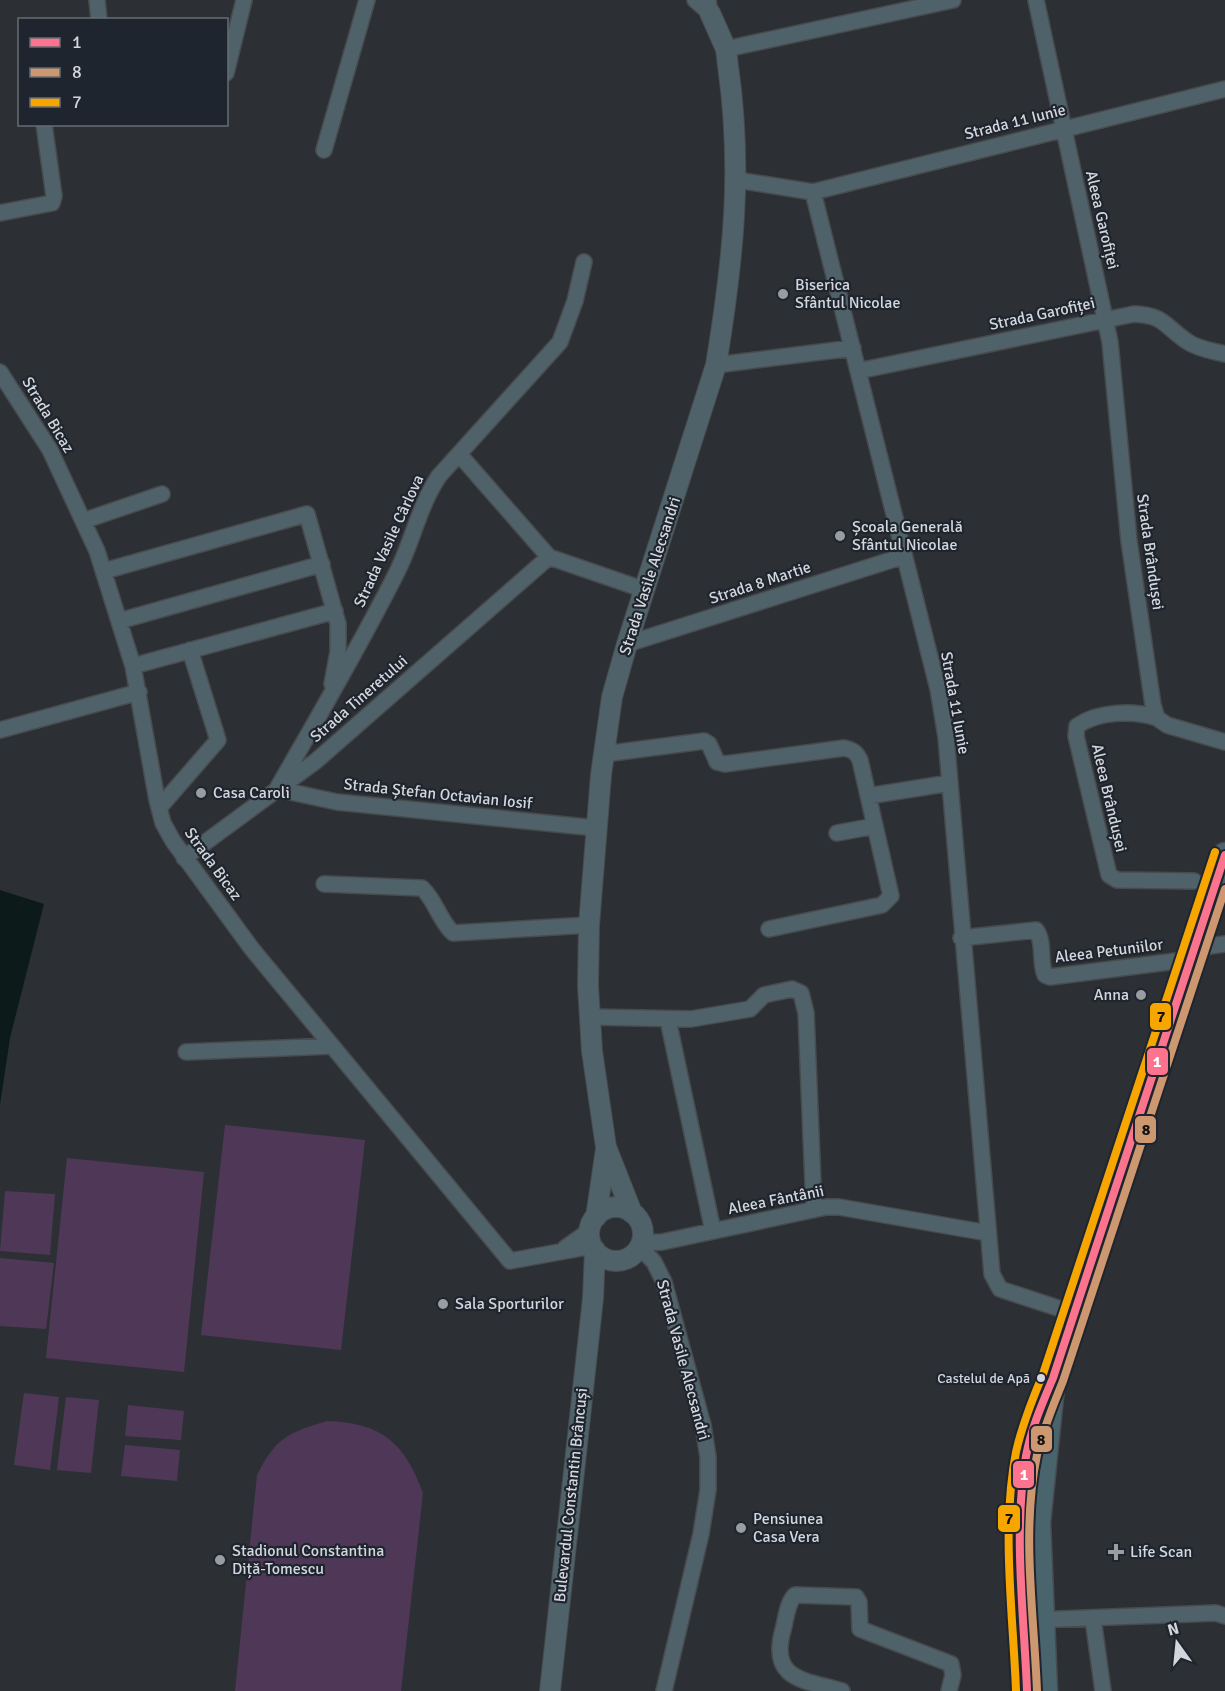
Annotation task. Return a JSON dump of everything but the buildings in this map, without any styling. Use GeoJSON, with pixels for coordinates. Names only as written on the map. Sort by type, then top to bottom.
{"type":"FeatureCollection","features":[{"type":"Feature","properties":{"kind":"main road"},"geometry":{"type":"LineString","coordinates":[[1026,1691],[1033,1620],[1039,1503],[1053,1378],[1225,855]]}},
{"type":"Feature","properties":{"kind":"main road"},"geometry":{"type":"LineString","coordinates":[[1033,1620],[1045,1691]]}},
{"type":"Feature","properties":{"kind":"street"},"geometry":{"type":"LineString","coordinates":[[97,0],[99,18]]}},
{"type":"Feature","properties":{"kind":"street"},"geometry":{"type":"LineString","coordinates":[[228,65],[244,0]]}},
{"type":"Feature","properties":{"kind":"street"},"geometry":{"type":"LineString","coordinates":[[324,150],[366,0]]}},
{"type":"Feature","properties":{"kind":"street"},"geometry":{"type":"LineString","coordinates":[[726,49],[953,0]]}},
{"type":"Feature","properties":{"kind":"street","name":"Aleea Garofiței"},"geometry":{"type":"LineString","coordinates":[[1036,0],[1062,129],[1106,319]]}},
{"type":"Feature","properties":{"kind":"street","name":"Strada Vasile Alecsandri"},"geometry":{"type":"LineString","coordinates":[[632,1213],[606,1147],[590,1017],[589,925],[596,828],[612,697],[716,365],[733,243],[737,180],[731,86],[726,49],[704,4]]}},
{"type":"Feature","properties":{"kind":"street","name":"Strada 11 Iunie"},"geometry":{"type":"LineString","coordinates":[[737,180],[813,192],[1225,89]]}},
{"type":"Feature","properties":{"kind":"street"},"geometry":{"type":"LineString","coordinates":[[0,213],[52,203],[54,196],[44,126]]}},
{"type":"Feature","properties":{"kind":"street","name":"Strada 11 Iunie"},"geometry":{"type":"LineString","coordinates":[[813,192],[938,689],[950,783],[961,938],[992,1274],[1000,1289],[1073,1313]]}},
{"type":"Feature","properties":{"kind":"street","name":"Strada Vasile Cârlova"},"geometry":{"type":"LineString","coordinates":[[277,789],[330,699],[397,572],[429,490],[560,342],[575,301],[584,262]]}},
{"type":"Feature","properties":{"kind":"street","name":"Strada Garofiței"},"geometry":{"type":"LineString","coordinates":[[858,371],[1106,319],[1151,315],[1169,324],[1188,342],[1225,354]]}},
{"type":"Feature","properties":{"kind":"street","name":"Strada Brândușei"},"geometry":{"type":"LineString","coordinates":[[1106,319],[1129,541],[1157,718]]}},
{"type":"Feature","properties":{"kind":"street"},"geometry":{"type":"LineString","coordinates":[[716,365],[853,348]]}},
{"type":"Feature","properties":{"kind":"street","name":"Strada Bicaz"},"geometry":{"type":"LineString","coordinates":[[0,372],[50,450],[104,571],[133,666],[163,823],[184,858],[331,1046],[510,1261],[560,1251],[593,1236]]}},
{"type":"Feature","properties":{"kind":"street"},"geometry":{"type":"LineString","coordinates":[[459,454],[549,557],[645,590]]}},
{"type":"Feature","properties":{"kind":"street"},"geometry":{"type":"LineString","coordinates":[[83,521],[162,494]]}},
{"type":"Feature","properties":{"kind":"street"},"geometry":{"type":"LineString","coordinates":[[104,571],[307,514],[335,610],[339,635],[330,699]]}},
{"type":"Feature","properties":{"kind":"street","name":"Strada 8 Martie"},"geometry":{"type":"LineString","coordinates":[[627,645],[903,556]]}},
{"type":"Feature","properties":{"kind":"street","name":"Strada Tineretului"},"geometry":{"type":"LineString","coordinates":[[184,858],[316,760],[549,557]]}},
{"type":"Feature","properties":{"kind":"street"},"geometry":{"type":"LineString","coordinates":[[119,621],[322,564]]}},
{"type":"Feature","properties":{"kind":"street"},"geometry":{"type":"LineString","coordinates":[[133,666],[335,610]]}},
{"type":"Feature","properties":{"kind":"street"},"geometry":{"type":"LineString","coordinates":[[159,808],[218,740],[190,650]]}},
{"type":"Feature","properties":{"kind":"street"},"geometry":{"type":"LineString","coordinates":[[0,730],[139,692]]}},
{"type":"Feature","properties":{"kind":"street","name":"Aleea Brândușei"},"geometry":{"type":"LineString","coordinates":[[1157,718],[1139,712],[1127,712],[1084,721],[1077,726],[1078,745],[1109,875],[1117,880],[1194,882]]}},
{"type":"Feature","properties":{"kind":"street"},"geometry":{"type":"LineString","coordinates":[[1157,718],[1167,725],[1225,742]]}},
{"type":"Feature","properties":{"kind":"street"},"geometry":{"type":"LineString","coordinates":[[604,754],[704,741],[709,744],[717,762],[725,764],[844,748],[857,753],[891,896],[882,905],[769,929]]}},
{"type":"Feature","properties":{"kind":"street"},"geometry":{"type":"LineString","coordinates":[[868,796],[950,783]]}},
{"type":"Feature","properties":{"kind":"street","name":"Strada Ștefan Octavian Iosif"},"geometry":{"type":"LineString","coordinates":[[277,789],[337,802],[596,828]]}},
{"type":"Feature","properties":{"kind":"street"},"geometry":{"type":"LineString","coordinates":[[837,833],[875,826]]}},
{"type":"Feature","properties":{"kind":"street"},"geometry":{"type":"LineString","coordinates":[[324,884],[422,888],[429,894],[446,926],[453,933],[589,925]]}},
{"type":"Feature","properties":{"kind":"street","name":"Aleea Petuniilor"},"geometry":{"type":"LineString","coordinates":[[961,938],[1036,930],[1040,936],[1043,969],[1045,975],[1050,977],[1194,954]]}},
{"type":"Feature","properties":{"kind":"street"},"geometry":{"type":"LineString","coordinates":[[1194,954],[1225,944]]}},
{"type":"Feature","properties":{"kind":"street"},"geometry":{"type":"LineString","coordinates":[[590,1017],[668,1020],[750,1009],[764,995],[792,989],[801,993],[806,1013],[813,1209]]}},
{"type":"Feature","properties":{"kind":"street"},"geometry":{"type":"LineString","coordinates":[[668,1020],[713,1231]]}},
{"type":"Feature","properties":{"kind":"street"},"geometry":{"type":"LineString","coordinates":[[186,1052],[331,1046]]}},
{"type":"Feature","properties":{"kind":"street","name":"Strada Vasile Alecsandri"},"geometry":{"type":"LineString","coordinates":[[593,1236],[606,1147]]}},
{"type":"Feature","properties":{"kind":"street","name":"Aleea Fântânii"},"geometry":{"type":"LineString","coordinates":[[641,1245],[813,1209],[839,1207],[988,1233]]}},
{"type":"Feature","properties":{"kind":"street"},"geometry":{"type":"LineString","coordinates":[[613,1208],[632,1213],[642,1226],[641,1245],[629,1258],[613,1261],[593,1236],[613,1208]]}},
{"type":"Feature","properties":{"kind":"street","name":"Bulevardul Constantin Brâncuși"},"geometry":{"type":"LineString","coordinates":[[550,1691],[593,1299],[593,1236]]}},
{"type":"Feature","properties":{"kind":"street","name":"Strada Vasile Alecsandri"},"geometry":{"type":"LineString","coordinates":[[641,1245],[654,1262],[664,1282],[703,1425],[708,1457],[708,1490],[701,1534],[664,1691]]}},
{"type":"Feature","properties":{"kind":"street","name":"Bulevardul Constantin Brâncuși"},"geometry":{"type":"LineString","coordinates":[[593,1299],[613,1261]]}},
{"type":"Feature","properties":{"kind":"street"},"geometry":{"type":"LineString","coordinates":[[842,1691],[792,1676],[780,1662],[779,1644],[795,1594],[856,1597],[859,1602],[860,1629],[951,1664],[953,1675],[949,1691]]}},
{"type":"Feature","properties":{"kind":"street"},"geometry":{"type":"LineString","coordinates":[[1033,1620],[1216,1613],[1225,1616]]}},
{"type":"Feature","properties":{"kind":"street"},"geometry":{"type":"LineString","coordinates":[[1093,1619],[1103,1691]]}},
{"type":"Feature","properties":{"kind":"shaded area"},"geometry":{"type":"Polygon","coordinates":[[[0,890],[44,904],[10,1038],[0,1105],[0,890]]]}},
{"type":"Feature","properties":{"kind":"shaded area"},"geometry":{"type":"Polygon","coordinates":[[[225,1125],[365,1140],[341,1350],[201,1335],[225,1125]]]}},
{"type":"Feature","properties":{"kind":"shaded area"},"geometry":{"type":"Polygon","coordinates":[[[67,1158],[204,1172],[184,1372],[46,1358],[67,1158]]]}},
{"type":"Feature","properties":{"kind":"shaded area"},"geometry":{"type":"Polygon","coordinates":[[[5,1191],[55,1194],[50,1255],[0,1251],[5,1191]]]}},
{"type":"Feature","properties":{"kind":"shaded area"},"geometry":{"type":"Polygon","coordinates":[[[0,1258],[54,1263],[46,1329],[0,1326],[0,1258]]]}},
{"type":"Feature","properties":{"kind":"shaded area"},"geometry":{"type":"Polygon","coordinates":[[[24,1393],[59,1397],[50,1470],[14,1465],[24,1393]]]}},
{"type":"Feature","properties":{"kind":"shaded area"},"geometry":{"type":"Polygon","coordinates":[[[66,1397],[99,1400],[91,1473],[57,1470],[66,1397]]]}},
{"type":"Feature","properties":{"kind":"shaded area"},"geometry":{"type":"Polygon","coordinates":[[[128,1405],[184,1411],[181,1440],[125,1436],[128,1405]]]}},
{"type":"Feature","properties":{"kind":"shaded area"},"geometry":{"type":"Polygon","coordinates":[[[327,1421],[363,1426],[377,1431],[388,1439],[399,1448],[408,1461],[423,1493],[401,1691],[235,1691],[257,1475],[270,1453],[284,1439],[302,1429],[327,1421]]]}},
{"type":"Feature","properties":{"kind":"shaded area"},"geometry":{"type":"Polygon","coordinates":[[[125,1445],[180,1450],[177,1481],[121,1476],[125,1445]]]}},
{"type":"Feature","properties":{"kind":"transit line","name":"7"},"geometry":{"type":"LineString","coordinates":[[1016,1691],[1009,1541],[1009,1511],[1016,1452],[1024,1422],[1043,1374],[1215,852]]}},
{"type":"Feature","properties":{"kind":"transit line","name":"1"},"geometry":{"type":"LineString","coordinates":[[1027,1691],[1020,1515],[1028,1446],[1053,1378],[1225,855]]}},
{"type":"Feature","properties":{"kind":"transit line","name":"8"},"geometry":{"type":"LineString","coordinates":[[1037,1691],[1029,1543],[1032,1484],[1037,1455],[1225,889]]}},
{"type":"Feature","properties":{"kind":"place","name":"Biserica Sfântul Nicolae"},"geometry":{"type":"Point","coordinates":[783,294]}},
{"type":"Feature","properties":{"kind":"place","name":"Școala Generală Sfântul Nicolae"},"geometry":{"type":"Point","coordinates":[840,536]}},
{"type":"Feature","properties":{"kind":"place","name":"Casa Caroli"},"geometry":{"type":"Point","coordinates":[201,793]}},
{"type":"Feature","properties":{"kind":"place","name":"Anna"},"geometry":{"type":"Point","coordinates":[1141,995]}},
{"type":"Feature","properties":{"kind":"place","name":"Sala Sporturilor"},"geometry":{"type":"Point","coordinates":[443,1304]}},
{"type":"Feature","properties":{"kind":"place","name":"Castelul de Apă"},"geometry":{"type":"Point","coordinates":[1041,1378]}},
{"type":"Feature","properties":{"kind":"place","name":"Pensiunea Casa Vera"},"geometry":{"type":"Point","coordinates":[741,1528]}},
{"type":"Feature","properties":{"kind":"place","name":"Life Scan"},"geometry":{"type":"Point","coordinates":[1116,1552]}},
{"type":"Feature","properties":{"kind":"place","name":"Stadionul Constantina Diță-Tomescu"},"geometry":{"type":"Point","coordinates":[220,1560]}}]}
